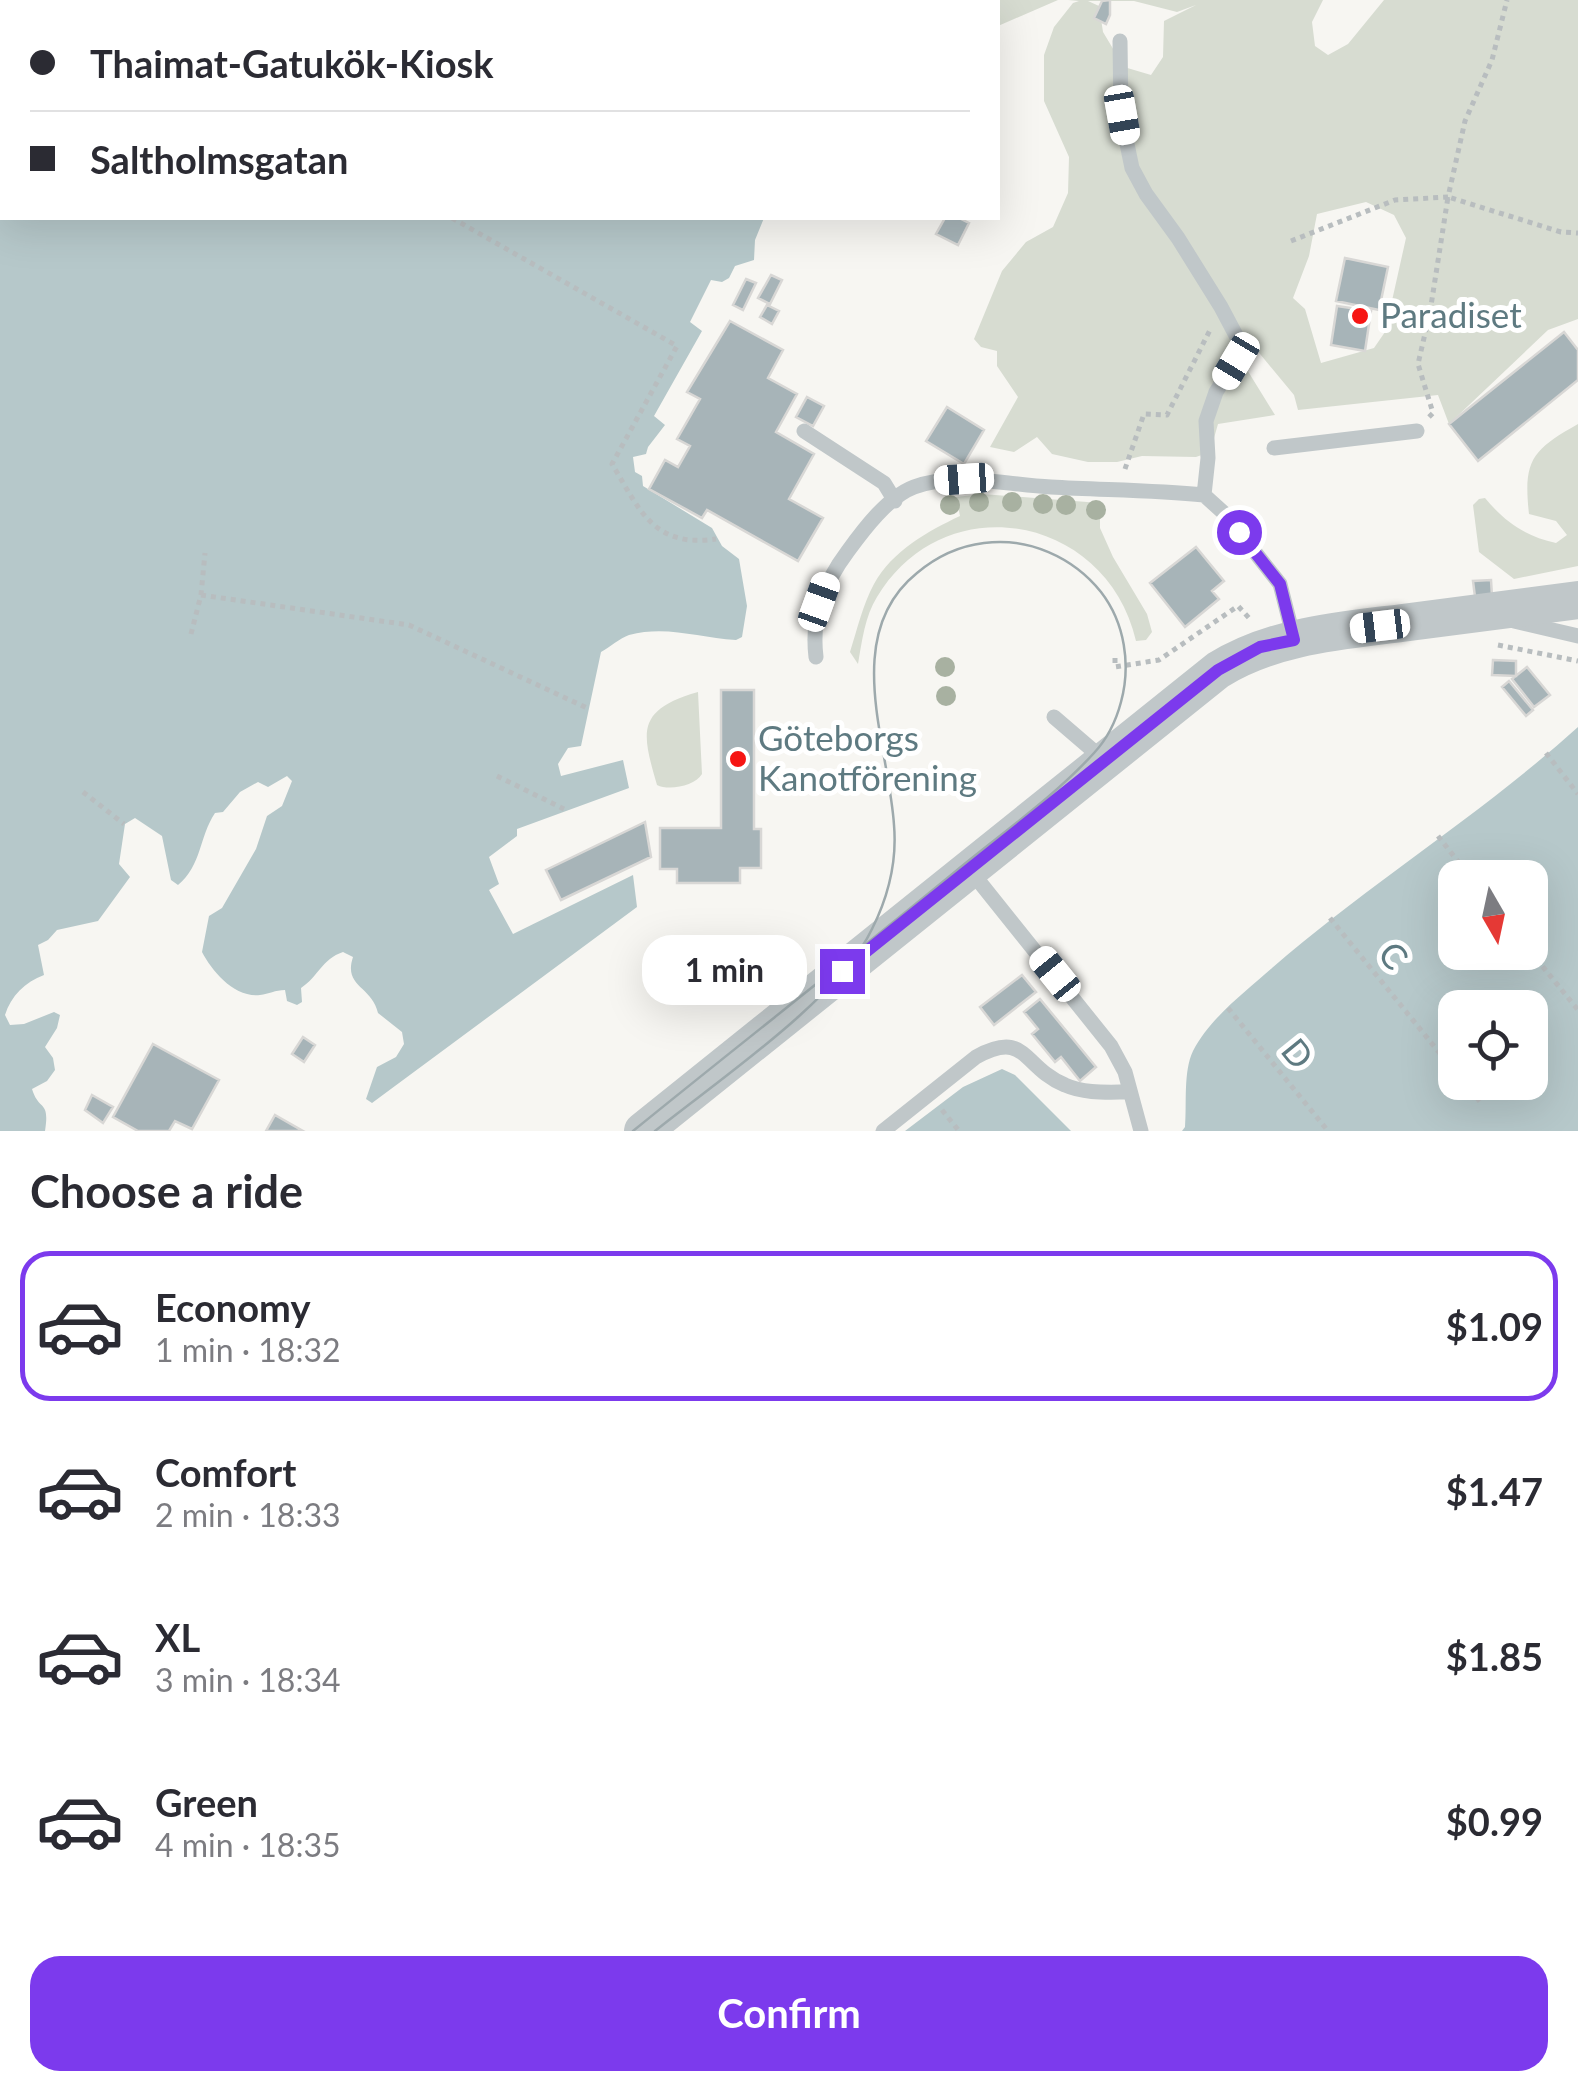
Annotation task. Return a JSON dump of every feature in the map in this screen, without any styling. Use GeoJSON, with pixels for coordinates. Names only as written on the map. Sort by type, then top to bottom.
{"type":"FeatureCollection","features":[{"type":"Feature","properties":{"kind":"street"},"geometry":{"type":"LineString","coordinates":[[643,1131],[1218,670],[1260,647],[1294,640],[1483,628],[1566,606]]}},
{"type":"Feature","properties":{"kind":"lane"},"geometry":{"type":"LineString","coordinates":[[1120,40],[1122,115],[1132,168],[1237,336],[1239,351],[1208,410],[1204,494]]}},
{"type":"Feature","properties":{"kind":"lane"},"geometry":{"type":"LineString","coordinates":[[804,431],[884,483],[895,500]]}},
{"type":"Feature","properties":{"kind":"lane"},"geometry":{"type":"LineString","coordinates":[[1274,448],[1417,431]]}},
{"type":"Feature","properties":{"kind":"lane"},"geometry":{"type":"LineString","coordinates":[[816,657],[819,602],[828,577],[864,529],[909,489],[964,479],[1204,494],[1280,584],[1294,640]]}},
{"type":"Feature","properties":{"kind":"lane"},"geometry":{"type":"LineString","coordinates":[[1483,628],[1578,636]]}},
{"type":"Feature","properties":{"kind":"lane"},"geometry":{"type":"LineString","coordinates":[[1054,717],[1105,761]]}},
{"type":"Feature","properties":{"kind":"lane"},"geometry":{"type":"LineString","coordinates":[[969,869],[1112,1046],[1125,1072],[1141,1131]]}},
{"type":"Feature","properties":{"kind":"lane"},"geometry":{"type":"LineString","coordinates":[[883,1131],[976,1057],[1006,1045],[1018,1049],[1041,1073],[1068,1087],[1129,1092]]}},
{"type":"Feature","properties":{"kind":"path"},"geometry":{"type":"LineString","coordinates":[[1417,431],[1432,414],[1418,364],[1448,197],[1464,121],[1492,60],[1507,0]]}},
{"type":"Feature","properties":{"kind":"path"},"geometry":{"type":"LineString","coordinates":[[1291,241],[1395,200],[1448,197],[1560,232],[1578,234]]}},
{"type":"Feature","properties":{"kind":"path"},"geometry":{"type":"LineString","coordinates":[[456,220],[677,346],[612,464],[648,524],[694,542],[716,539]]}},
{"type":"Feature","properties":{"kind":"path"},"geometry":{"type":"LineString","coordinates":[[1118,490],[1144,414],[1168,415],[1221,308]]}},
{"type":"Feature","properties":{"kind":"path"},"geometry":{"type":"LineString","coordinates":[[191,634],[201,595],[205,554]]}},
{"type":"Feature","properties":{"kind":"path"},"geometry":{"type":"LineString","coordinates":[[201,595],[409,625],[587,708]]}},
{"type":"Feature","properties":{"kind":"path"},"geometry":{"type":"LineString","coordinates":[[1483,628],[1578,661]]}},
{"type":"Feature","properties":{"kind":"path"},"geometry":{"type":"LineString","coordinates":[[1546,753],[1578,794]]}},
{"type":"Feature","properties":{"kind":"path"},"geometry":{"type":"LineString","coordinates":[[497,776],[564,810]]}},
{"type":"Feature","properties":{"kind":"path"},"geometry":{"type":"LineString","coordinates":[[83,792],[124,824]]}},
{"type":"Feature","properties":{"kind":"path"},"geometry":{"type":"LineString","coordinates":[[1438,836],[1457,860]]}},
{"type":"Feature","properties":{"kind":"path","name":"C"},"geometry":{"type":"LineString","coordinates":[[1330,918],[1438,1051]]}},
{"type":"Feature","properties":{"kind":"path"},"geometry":{"type":"LineString","coordinates":[[1545,970],[1578,1010]]}},
{"type":"Feature","properties":{"kind":"path","name":"D"},"geometry":{"type":"LineString","coordinates":[[1228,1008],[1328,1131]]}},
{"type":"Feature","properties":{"kind":"path"},"geometry":{"type":"LineString","coordinates":[[938,1104],[959,1131]]}},
{"type":"Feature","properties":{"kind":"shaded area"},"geometry":{"type":"Polygon","coordinates":[[[1000,0],[1058,0],[1000,25],[1000,0]]]}},
{"type":"Feature","properties":{"kind":"shaded area"},"geometry":{"type":"Polygon","coordinates":[[[1068,0],[1323,0],[1312,22],[1315,46],[1328,55],[1348,44],[1384,0],[1578,0],[1578,319],[1548,330],[1449,424],[1438,395],[1298,410],[1294,395],[1251,343],[1249,334],[1233,347],[1275,415],[1218,424],[1210,452],[1196,457],[1142,456],[1117,462],[1088,462],[1052,454],[1037,437],[1014,452],[990,447],[1018,397],[997,366],[997,351],[981,347],[974,339],[1002,271],[1026,242],[1053,227],[1068,193],[1069,157],[1044,101],[1044,55],[1054,27],[1079,1],[1068,0]],[[1088,1],[1099,6],[1103,32],[1124,67],[1151,75],[1163,57],[1164,21],[1196,5],[1177,12],[1134,1],[1088,1]],[[1366,202],[1317,214],[1309,256],[1293,298],[1305,309],[1321,363],[1374,348],[1385,332],[1406,238],[1394,215],[1366,202]]]}},
{"type":"Feature","properties":{"kind":"shaded area"},"geometry":{"type":"Polygon","coordinates":[[[0,220],[763,220],[755,240],[754,260],[735,266],[722,282],[711,280],[690,322],[702,331],[654,416],[665,425],[646,454],[633,457],[643,486],[712,528],[722,546],[739,559],[747,606],[742,637],[736,640],[643,632],[626,636],[601,652],[581,746],[568,748],[558,764],[561,776],[623,760],[629,788],[517,829],[517,836],[489,857],[499,884],[489,890],[513,934],[633,875],[637,907],[372,1103],[366,1099],[377,1067],[396,1057],[404,1044],[402,1032],[378,1013],[355,981],[353,957],[343,952],[330,959],[301,988],[302,1002],[297,1005],[287,1001],[285,990],[250,995],[233,988],[202,952],[209,916],[222,908],[256,849],[267,816],[282,806],[292,781],[287,776],[268,787],[258,782],[240,792],[223,812],[215,813],[192,869],[178,885],[171,880],[162,836],[135,818],[125,824],[119,864],[130,877],[98,921],[57,930],[38,945],[44,975],[20,990],[5,1015],[10,1025],[24,1024],[54,1012],[60,1015],[45,1047],[55,1070],[47,1081],[32,1089],[45,1110],[45,1131],[0,1131],[0,220]]]}},
{"type":"Feature","properties":{"kind":"shaded area"},"geometry":{"type":"Polygon","coordinates":[[[1578,424],[1578,566],[1514,579],[1479,552],[1473,505],[1485,498],[1516,527],[1545,540],[1556,543],[1567,535],[1556,521],[1529,514],[1528,481],[1534,458],[1541,450],[1578,424]]]}},
{"type":"Feature","properties":{"kind":"shaded area"},"geometry":{"type":"Polygon","coordinates":[[[982,494],[1100,503],[1100,528],[1147,614],[1152,632],[1146,640],[1136,641],[1119,598],[1093,565],[1059,542],[1021,529],[981,528],[942,538],[906,561],[873,604],[858,664],[850,652],[867,600],[882,572],[912,543],[960,516],[956,497],[982,494]]]}},
{"type":"Feature","properties":{"kind":"shaded area"},"geometry":{"type":"Polygon","coordinates":[[[698,692],[702,774],[681,786],[657,785],[648,751],[648,726],[663,707],[698,692]]]}},
{"type":"Feature","properties":{"kind":"shaded area"},"geometry":{"type":"Polygon","coordinates":[[[1578,727],[1578,1131],[1182,1131],[1190,1059],[1218,1017],[1309,937],[1578,727]]]}},
{"type":"Feature","properties":{"kind":"shaded area"},"geometry":{"type":"Polygon","coordinates":[[[1002,1069],[1015,1075],[1071,1131],[905,1131],[963,1087],[1002,1069]]]}},
{"type":"Feature","properties":{"kind":"building"},"geometry":{"type":"Polygon","coordinates":[[[1110,0],[1106,24],[1094,18],[1102,1],[1110,0]]]}},
{"type":"Feature","properties":{"kind":"building"},"geometry":{"type":"Polygon","coordinates":[[[944,220],[969,223],[958,245],[936,234],[944,220]]]}},
{"type":"Feature","properties":{"kind":"building"},"geometry":{"type":"Polygon","coordinates":[[[1345,258],[1388,267],[1379,310],[1336,301],[1345,258]]]}},
{"type":"Feature","properties":{"kind":"building"},"geometry":{"type":"Polygon","coordinates":[[[771,275],[782,280],[770,304],[758,298],[771,275]]]}},
{"type":"Feature","properties":{"kind":"building"},"geometry":{"type":"Polygon","coordinates":[[[746,279],[756,283],[743,310],[733,305],[746,279]]]}},
{"type":"Feature","properties":{"kind":"building"},"geometry":{"type":"Polygon","coordinates":[[[767,305],[779,311],[772,324],[760,317],[767,305]]]}},
{"type":"Feature","properties":{"kind":"building"},"geometry":{"type":"Polygon","coordinates":[[[1337,306],[1371,311],[1365,351],[1331,345],[1337,306]]]}},
{"type":"Feature","properties":{"kind":"building"},"geometry":{"type":"Polygon","coordinates":[[[730,321],[783,350],[768,378],[797,394],[776,432],[814,454],[789,499],[823,518],[798,561],[707,510],[702,518],[649,489],[665,460],[678,467],[690,446],[677,439],[700,399],[687,392],[730,321]]]}},
{"type":"Feature","properties":{"kind":"building"},"geometry":{"type":"Polygon","coordinates":[[[1564,332],[1578,350],[1578,380],[1478,461],[1449,424],[1564,332]]]}},
{"type":"Feature","properties":{"kind":"building"},"geometry":{"type":"Polygon","coordinates":[[[807,397],[824,406],[813,426],[796,417],[807,397]]]}},
{"type":"Feature","properties":{"kind":"building"},"geometry":{"type":"Polygon","coordinates":[[[947,407],[984,430],[964,464],[926,441],[947,407]]]}},
{"type":"Feature","properties":{"kind":"building"},"geometry":{"type":"Polygon","coordinates":[[[1196,547],[1224,581],[1212,591],[1219,599],[1185,627],[1150,583],[1196,547]]]}},
{"type":"Feature","properties":{"kind":"building"},"geometry":{"type":"Polygon","coordinates":[[[1491,580],[1492,596],[1475,597],[1473,581],[1491,580]]]}},
{"type":"Feature","properties":{"kind":"building"},"geometry":{"type":"Polygon","coordinates":[[[1493,660],[1516,661],[1516,676],[1492,675],[1493,660]]]}},
{"type":"Feature","properties":{"kind":"building"},"geometry":{"type":"Polygon","coordinates":[[[1527,667],[1550,695],[1534,707],[1512,679],[1527,667]]]}},
{"type":"Feature","properties":{"kind":"building"},"geometry":{"type":"Polygon","coordinates":[[[1509,681],[1533,710],[1526,716],[1502,687],[1509,681]]]}},
{"type":"Feature","properties":{"kind":"building","name":"Göteborgs Kanotförening"},"geometry":{"type":"Polygon","coordinates":[[[721,690],[754,690],[754,829],[761,829],[761,868],[740,868],[740,883],[677,883],[677,869],[660,869],[660,828],[721,828],[721,690]]]}},
{"type":"Feature","properties":{"kind":"building"},"geometry":{"type":"Polygon","coordinates":[[[645,822],[651,857],[561,900],[546,870],[645,822]]]}},
{"type":"Feature","properties":{"kind":"building"},"geometry":{"type":"Polygon","coordinates":[[[1022,975],[1036,992],[994,1025],[980,1007],[1022,975]]]}},
{"type":"Feature","properties":{"kind":"building"},"geometry":{"type":"Polygon","coordinates":[[[1040,999],[1096,1067],[1080,1081],[1061,1057],[1055,1062],[1032,1034],[1038,1029],[1024,1012],[1040,999]]]}},
{"type":"Feature","properties":{"kind":"building"},"geometry":{"type":"Polygon","coordinates":[[[303,1037],[315,1045],[304,1062],[292,1054],[303,1037]]]}},
{"type":"Feature","properties":{"kind":"building"},"geometry":{"type":"Polygon","coordinates":[[[153,1044],[219,1080],[192,1129],[175,1121],[169,1131],[138,1131],[113,1117],[153,1044]]]}},
{"type":"Feature","properties":{"kind":"building"},"geometry":{"type":"Polygon","coordinates":[[[92,1095],[113,1107],[103,1123],[85,1110],[92,1095]]]}},
{"type":"Feature","properties":{"kind":"building"},"geometry":{"type":"Polygon","coordinates":[[[275,1115],[303,1131],[266,1131],[275,1115]]]}},
{"type":"Feature","properties":{"kind":"tram line"},"geometry":{"type":"LineString","coordinates":[[633,1131],[714,1066],[835,969],[875,937],[1027,814],[1099,747],[1121,702],[1124,645],[1109,604],[1077,569],[1048,552],[1017,543],[975,544],[932,562],[894,598],[880,627],[875,659],[875,692],[895,838],[890,878],[878,917],[872,929],[856,956],[805,1010],[655,1131]]}},
{"type":"Feature","properties":{"kind":"place","name":"Paradiset"},"geometry":{"type":"Point","coordinates":[1360,316]}},
{"type":"Feature","properties":{"kind":"place","name":"Göteborgs Kanotförening"},"geometry":{"type":"Point","coordinates":[738,759]}},
{"type":"Feature","properties":{"kind":"route"},"geometry":{"type":"LineString","coordinates":[[842,971],[1218,670],[1260,647],[1294,640],[1280,584],[1239,532]]}}]}
